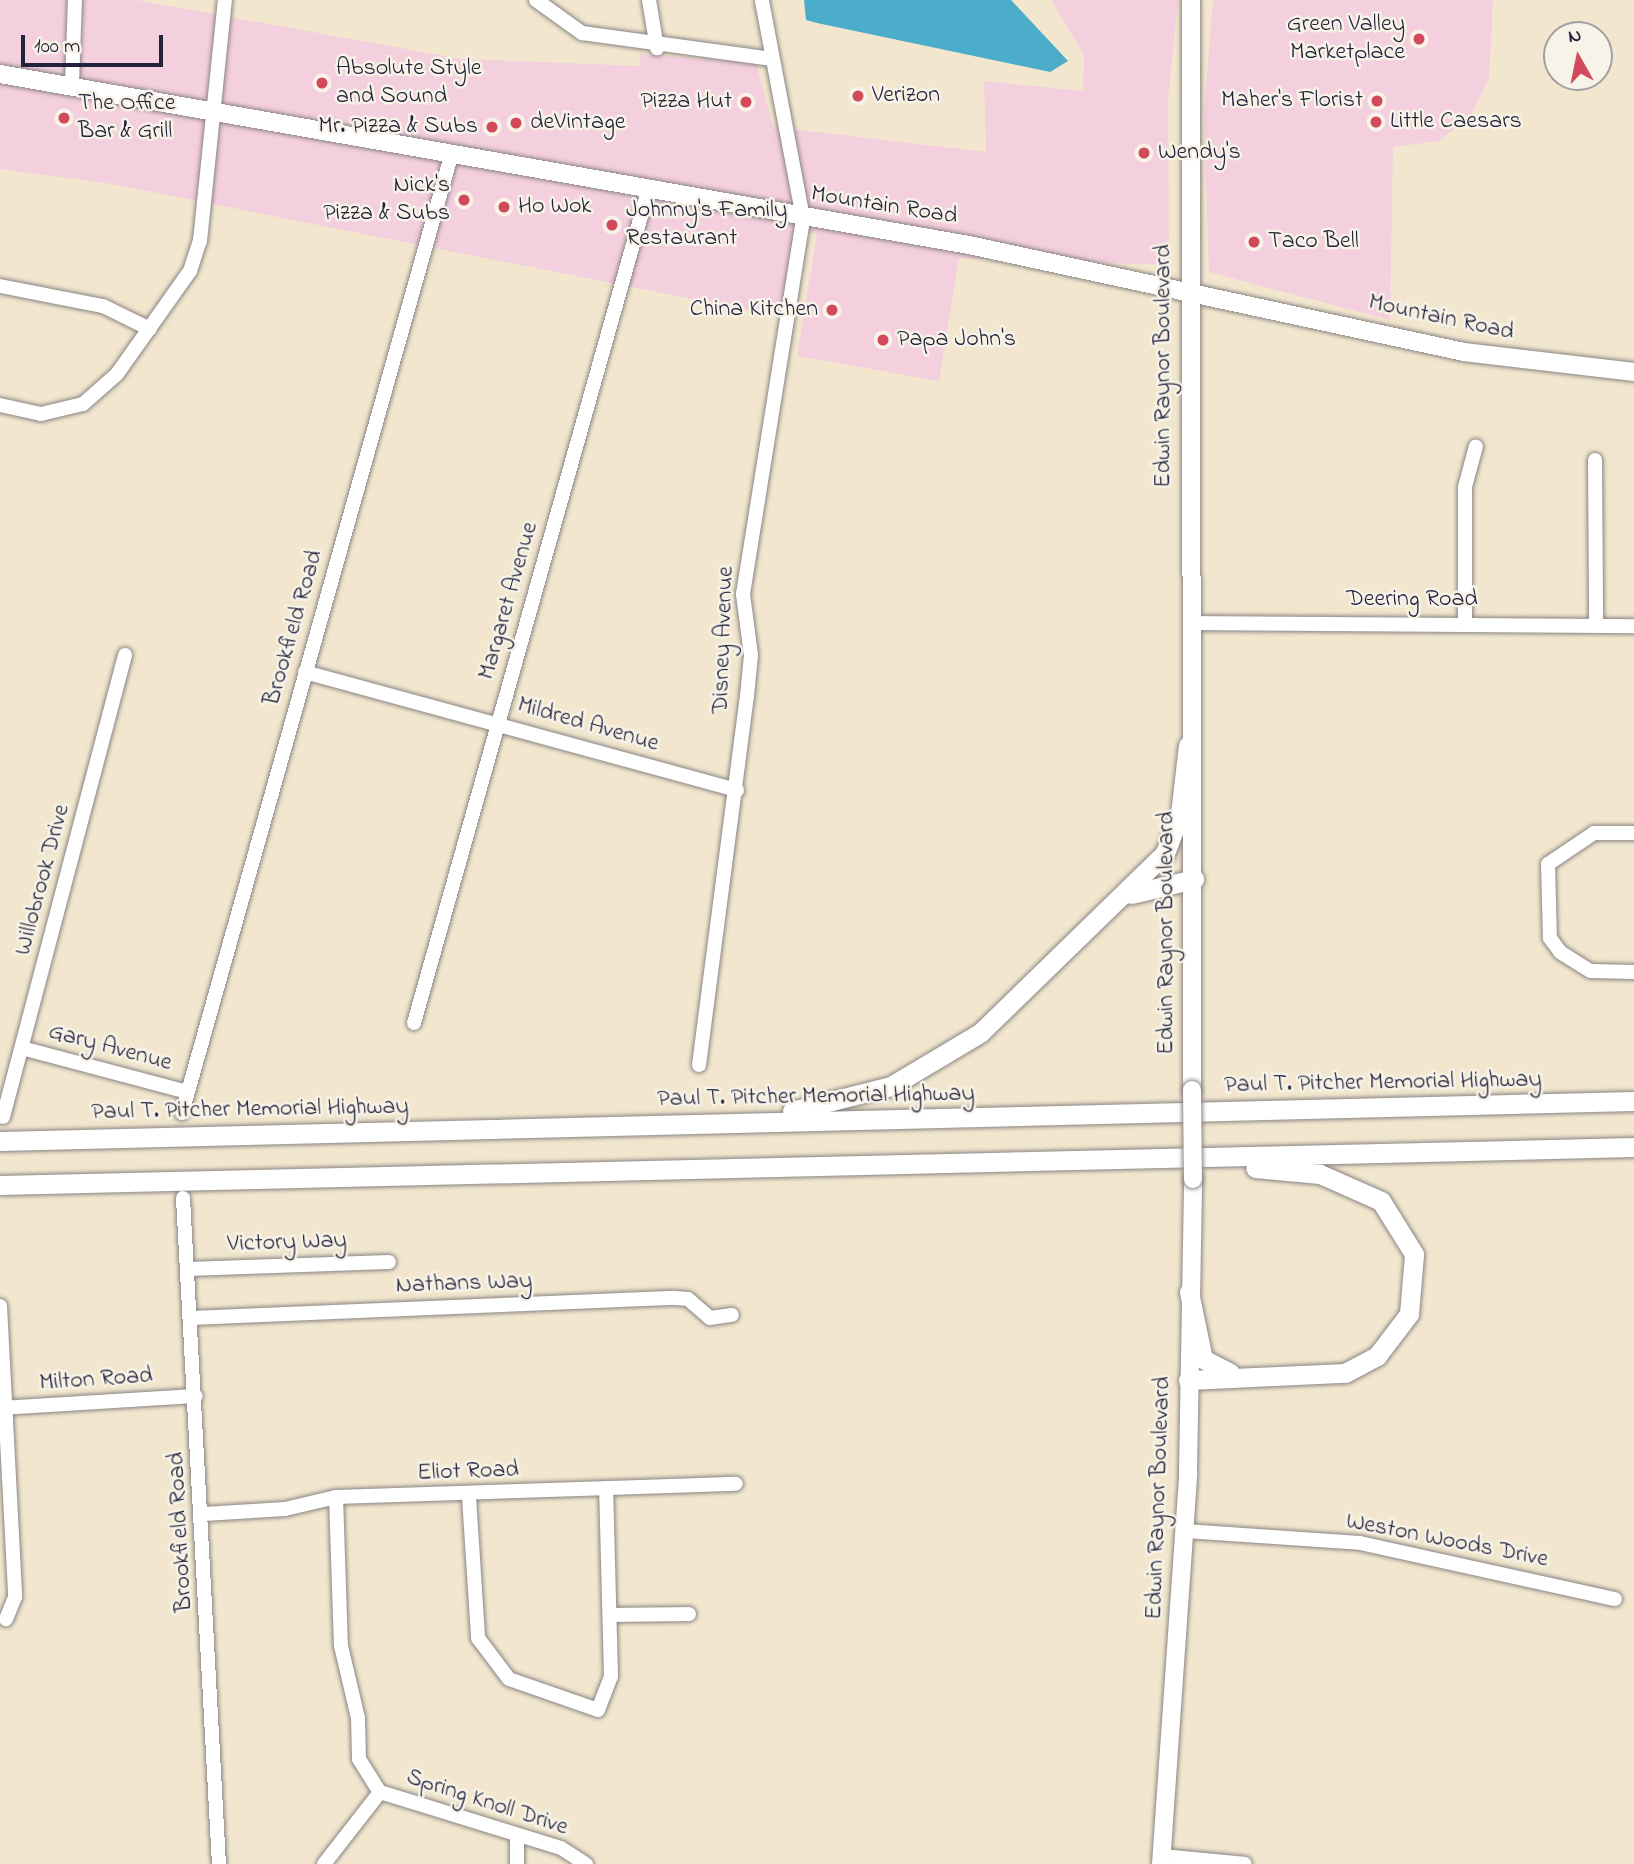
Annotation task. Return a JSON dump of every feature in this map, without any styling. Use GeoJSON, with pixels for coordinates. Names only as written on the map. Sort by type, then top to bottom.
{"type":"FeatureCollection","features":[{"type":"Feature","properties":{"kind":"highway"},"geometry":{"type":"LineString","coordinates":[[417,1131],[798,1110],[864,1096],[949,1057],[1123,897],[1173,837],[1188,745]]}},
{"type":"Feature","properties":{"kind":"highway"},"geometry":{"type":"LineString","coordinates":[[1123,897],[1155,884],[1194,879]]}},
{"type":"Feature","properties":{"kind":"highway","name":"Paul T. Pitcher Memorial Highway"},"geometry":{"type":"LineString","coordinates":[[0,1140],[1634,1101]]}},
{"type":"Feature","properties":{"kind":"highway"},"geometry":{"type":"LineString","coordinates":[[0,1185],[1634,1147]]}},
{"type":"Feature","properties":{"kind":"highway"},"geometry":{"type":"LineString","coordinates":[[1121,1161],[1320,1174],[1381,1201],[1408,1235],[1414,1296],[1401,1329],[1377,1356],[1325,1377],[1255,1376],[1188,1380]]}},
{"type":"Feature","properties":{"kind":"highway"},"geometry":{"type":"LineString","coordinates":[[1189,1292],[1203,1359],[1222,1372],[1255,1376]]}},
{"type":"Feature","properties":{"kind":"main road","name":"Edwin Raynor Boulevard"},"geometry":{"type":"LineString","coordinates":[[1161,1860],[1185,1531],[1193,1180],[1194,879],[1188,745],[1191,623],[1187,290],[1191,0]]}},
{"type":"Feature","properties":{"kind":"main road","name":"Mountain Road"},"geometry":{"type":"LineString","coordinates":[[0,74],[72,84],[212,113],[803,218],[1187,290],[1464,352],[1634,372]]}},
{"type":"Feature","properties":{"kind":"street"},"geometry":{"type":"LineString","coordinates":[[72,84],[75,0]]}},
{"type":"Feature","properties":{"kind":"street"},"geometry":{"type":"LineString","coordinates":[[0,405],[41,414],[83,404],[117,374],[190,271],[200,241],[225,0]]}},
{"type":"Feature","properties":{"kind":"street"},"geometry":{"type":"LineString","coordinates":[[536,0],[582,33],[657,48],[772,59]]}},
{"type":"Feature","properties":{"kind":"street"},"geometry":{"type":"LineString","coordinates":[[649,0],[657,48]]}},
{"type":"Feature","properties":{"kind":"street"},"geometry":{"type":"LineString","coordinates":[[762,0],[803,218]]}},
{"type":"Feature","properties":{"kind":"street","name":"Brookfield Road"},"geometry":{"type":"LineString","coordinates":[[182,1113],[451,156]]}},
{"type":"Feature","properties":{"kind":"street","name":"Margaret Avenue"},"geometry":{"type":"LineString","coordinates":[[414,1023],[648,191]]}},
{"type":"Feature","properties":{"kind":"street","name":"Disney Avenue"},"geometry":{"type":"LineString","coordinates":[[699,1065],[737,790],[751,655],[743,594],[803,218]]}},
{"type":"Feature","properties":{"kind":"street"},"geometry":{"type":"LineString","coordinates":[[0,286],[103,306],[150,329]]}},
{"type":"Feature","properties":{"kind":"street"},"geometry":{"type":"LineString","coordinates":[[1465,623],[1465,486],[1476,446]]}},
{"type":"Feature","properties":{"kind":"street"},"geometry":{"type":"LineString","coordinates":[[1595,460],[1596,622]]}},
{"type":"Feature","properties":{"kind":"street","name":"Deering Road"},"geometry":{"type":"LineString","coordinates":[[1191,623],[1596,622],[1634,626]]}},
{"type":"Feature","properties":{"kind":"street","name":"Willobrook Drive"},"geometry":{"type":"LineString","coordinates":[[3,1117],[125,655]]}},
{"type":"Feature","properties":{"kind":"street","name":"Mildred Avenue"},"geometry":{"type":"LineString","coordinates":[[305,672],[737,790]]}},
{"type":"Feature","properties":{"kind":"street"},"geometry":{"type":"LineString","coordinates":[[1634,833],[1594,833],[1548,864],[1550,938],[1560,952],[1591,971],[1634,972]]}},
{"type":"Feature","properties":{"kind":"street","name":"Gary Avenue"},"geometry":{"type":"LineString","coordinates":[[22,1048],[187,1092]]}},
{"type":"Feature","properties":{"kind":"street","name":"Brookfield Road"},"geometry":{"type":"LineString","coordinates":[[183,1198],[204,1514],[219,1864]]}},
{"type":"Feature","properties":{"kind":"street","name":"Victory Way"},"geometry":{"type":"LineString","coordinates":[[188,1269],[389,1262]]}},
{"type":"Feature","properties":{"kind":"street","name":"Nathans Way"},"geometry":{"type":"LineString","coordinates":[[191,1318],[676,1298],[688,1299],[710,1318],[732,1315]]}},
{"type":"Feature","properties":{"kind":"street"},"geometry":{"type":"LineString","coordinates":[[0,1306],[3,1408],[15,1597],[6,1619]]}},
{"type":"Feature","properties":{"kind":"street","name":"Milton Road"},"geometry":{"type":"LineString","coordinates":[[3,1408],[195,1396]]}},
{"type":"Feature","properties":{"kind":"street","name":"Eliot Road"},"geometry":{"type":"LineString","coordinates":[[204,1514],[285,1509],[336,1497],[469,1497],[606,1488],[736,1484]]}},
{"type":"Feature","properties":{"kind":"street"},"geometry":{"type":"LineString","coordinates":[[469,1497],[478,1638],[509,1679],[598,1710],[611,1676],[612,1615],[606,1488]]}},
{"type":"Feature","properties":{"kind":"street","name":"Spring Knoll Drive"},"geometry":{"type":"LineString","coordinates":[[336,1497],[341,1646],[358,1718],[359,1759],[380,1792],[517,1837],[561,1848],[586,1864]]}},
{"type":"Feature","properties":{"kind":"street","name":"Weston Woods Drive"},"geometry":{"type":"LineString","coordinates":[[1185,1531],[1360,1543],[1615,1599]]}},
{"type":"Feature","properties":{"kind":"street"},"geometry":{"type":"LineString","coordinates":[[612,1615],[689,1614]]}},
{"type":"Feature","properties":{"kind":"street"},"geometry":{"type":"LineString","coordinates":[[324,1864],[380,1792]]}},
{"type":"Feature","properties":{"kind":"street"},"geometry":{"type":"LineString","coordinates":[[517,1837],[517,1864]]}},
{"type":"Feature","properties":{"kind":"street"},"geometry":{"type":"LineString","coordinates":[[1161,1860],[1245,1864]]}},
{"type":"Feature","properties":{"kind":"shaded area"},"geometry":{"type":"Polygon","coordinates":[[[0,0],[137,0],[461,59],[640,66],[640,54],[756,63],[773,127],[986,152],[984,81],[1083,91],[1084,55],[1051,0],[1178,0],[1168,100],[1169,265],[959,258],[939,381],[797,356],[817,234],[798,231],[783,317],[112,184],[0,169],[0,0]]]}},
{"type":"Feature","properties":{"kind":"shaded area"},"geometry":{"type":"Polygon","coordinates":[[[1213,0],[1493,0],[1489,79],[1471,115],[1439,141],[1393,147],[1390,320],[1209,272],[1204,114],[1213,0]]]}},
{"type":"Feature","properties":{"kind":"water"},"geometry":{"type":"Polygon","coordinates":[[[804,0],[1011,0],[1068,61],[1050,72],[817,23],[806,20],[804,0]]]}},
{"type":"Feature","properties":{"kind":"place","name":"Green Valley Marketplace"},"geometry":{"type":"Point","coordinates":[1419,39]}},
{"type":"Feature","properties":{"kind":"place","name":"Absolute Style and Sound"},"geometry":{"type":"Point","coordinates":[322,83]}},
{"type":"Feature","properties":{"kind":"place","name":"Verizon"},"geometry":{"type":"Point","coordinates":[858,96]}},
{"type":"Feature","properties":{"kind":"place","name":"Maher's Florist"},"geometry":{"type":"Point","coordinates":[1377,101]}},
{"type":"Feature","properties":{"kind":"place","name":"Pizza Hut"},"geometry":{"type":"Point","coordinates":[746,102]}},
{"type":"Feature","properties":{"kind":"place","name":"The Office Bar & Grill"},"geometry":{"type":"Point","coordinates":[64,118]}},
{"type":"Feature","properties":{"kind":"place","name":"Little Caesars"},"geometry":{"type":"Point","coordinates":[1376,122]}},
{"type":"Feature","properties":{"kind":"place","name":"deVintage"},"geometry":{"type":"Point","coordinates":[516,123]}},
{"type":"Feature","properties":{"kind":"place","name":"Mr. Pizza & Subs"},"geometry":{"type":"Point","coordinates":[492,127]}},
{"type":"Feature","properties":{"kind":"place","name":"Wendy's"},"geometry":{"type":"Point","coordinates":[1144,153]}},
{"type":"Feature","properties":{"kind":"place","name":"Nick's Pizza & Subs"},"geometry":{"type":"Point","coordinates":[464,200]}},
{"type":"Feature","properties":{"kind":"place","name":"Ho Wok"},"geometry":{"type":"Point","coordinates":[504,207]}},
{"type":"Feature","properties":{"kind":"place","name":"Johnny's Family Restaurant"},"geometry":{"type":"Point","coordinates":[612,225]}},
{"type":"Feature","properties":{"kind":"place","name":"Taco Bell"},"geometry":{"type":"Point","coordinates":[1254,242]}},
{"type":"Feature","properties":{"kind":"place","name":"China Kitchen"},"geometry":{"type":"Point","coordinates":[832,310]}},
{"type":"Feature","properties":{"kind":"place","name":"Papa John's"},"geometry":{"type":"Point","coordinates":[883,340]}}]}
